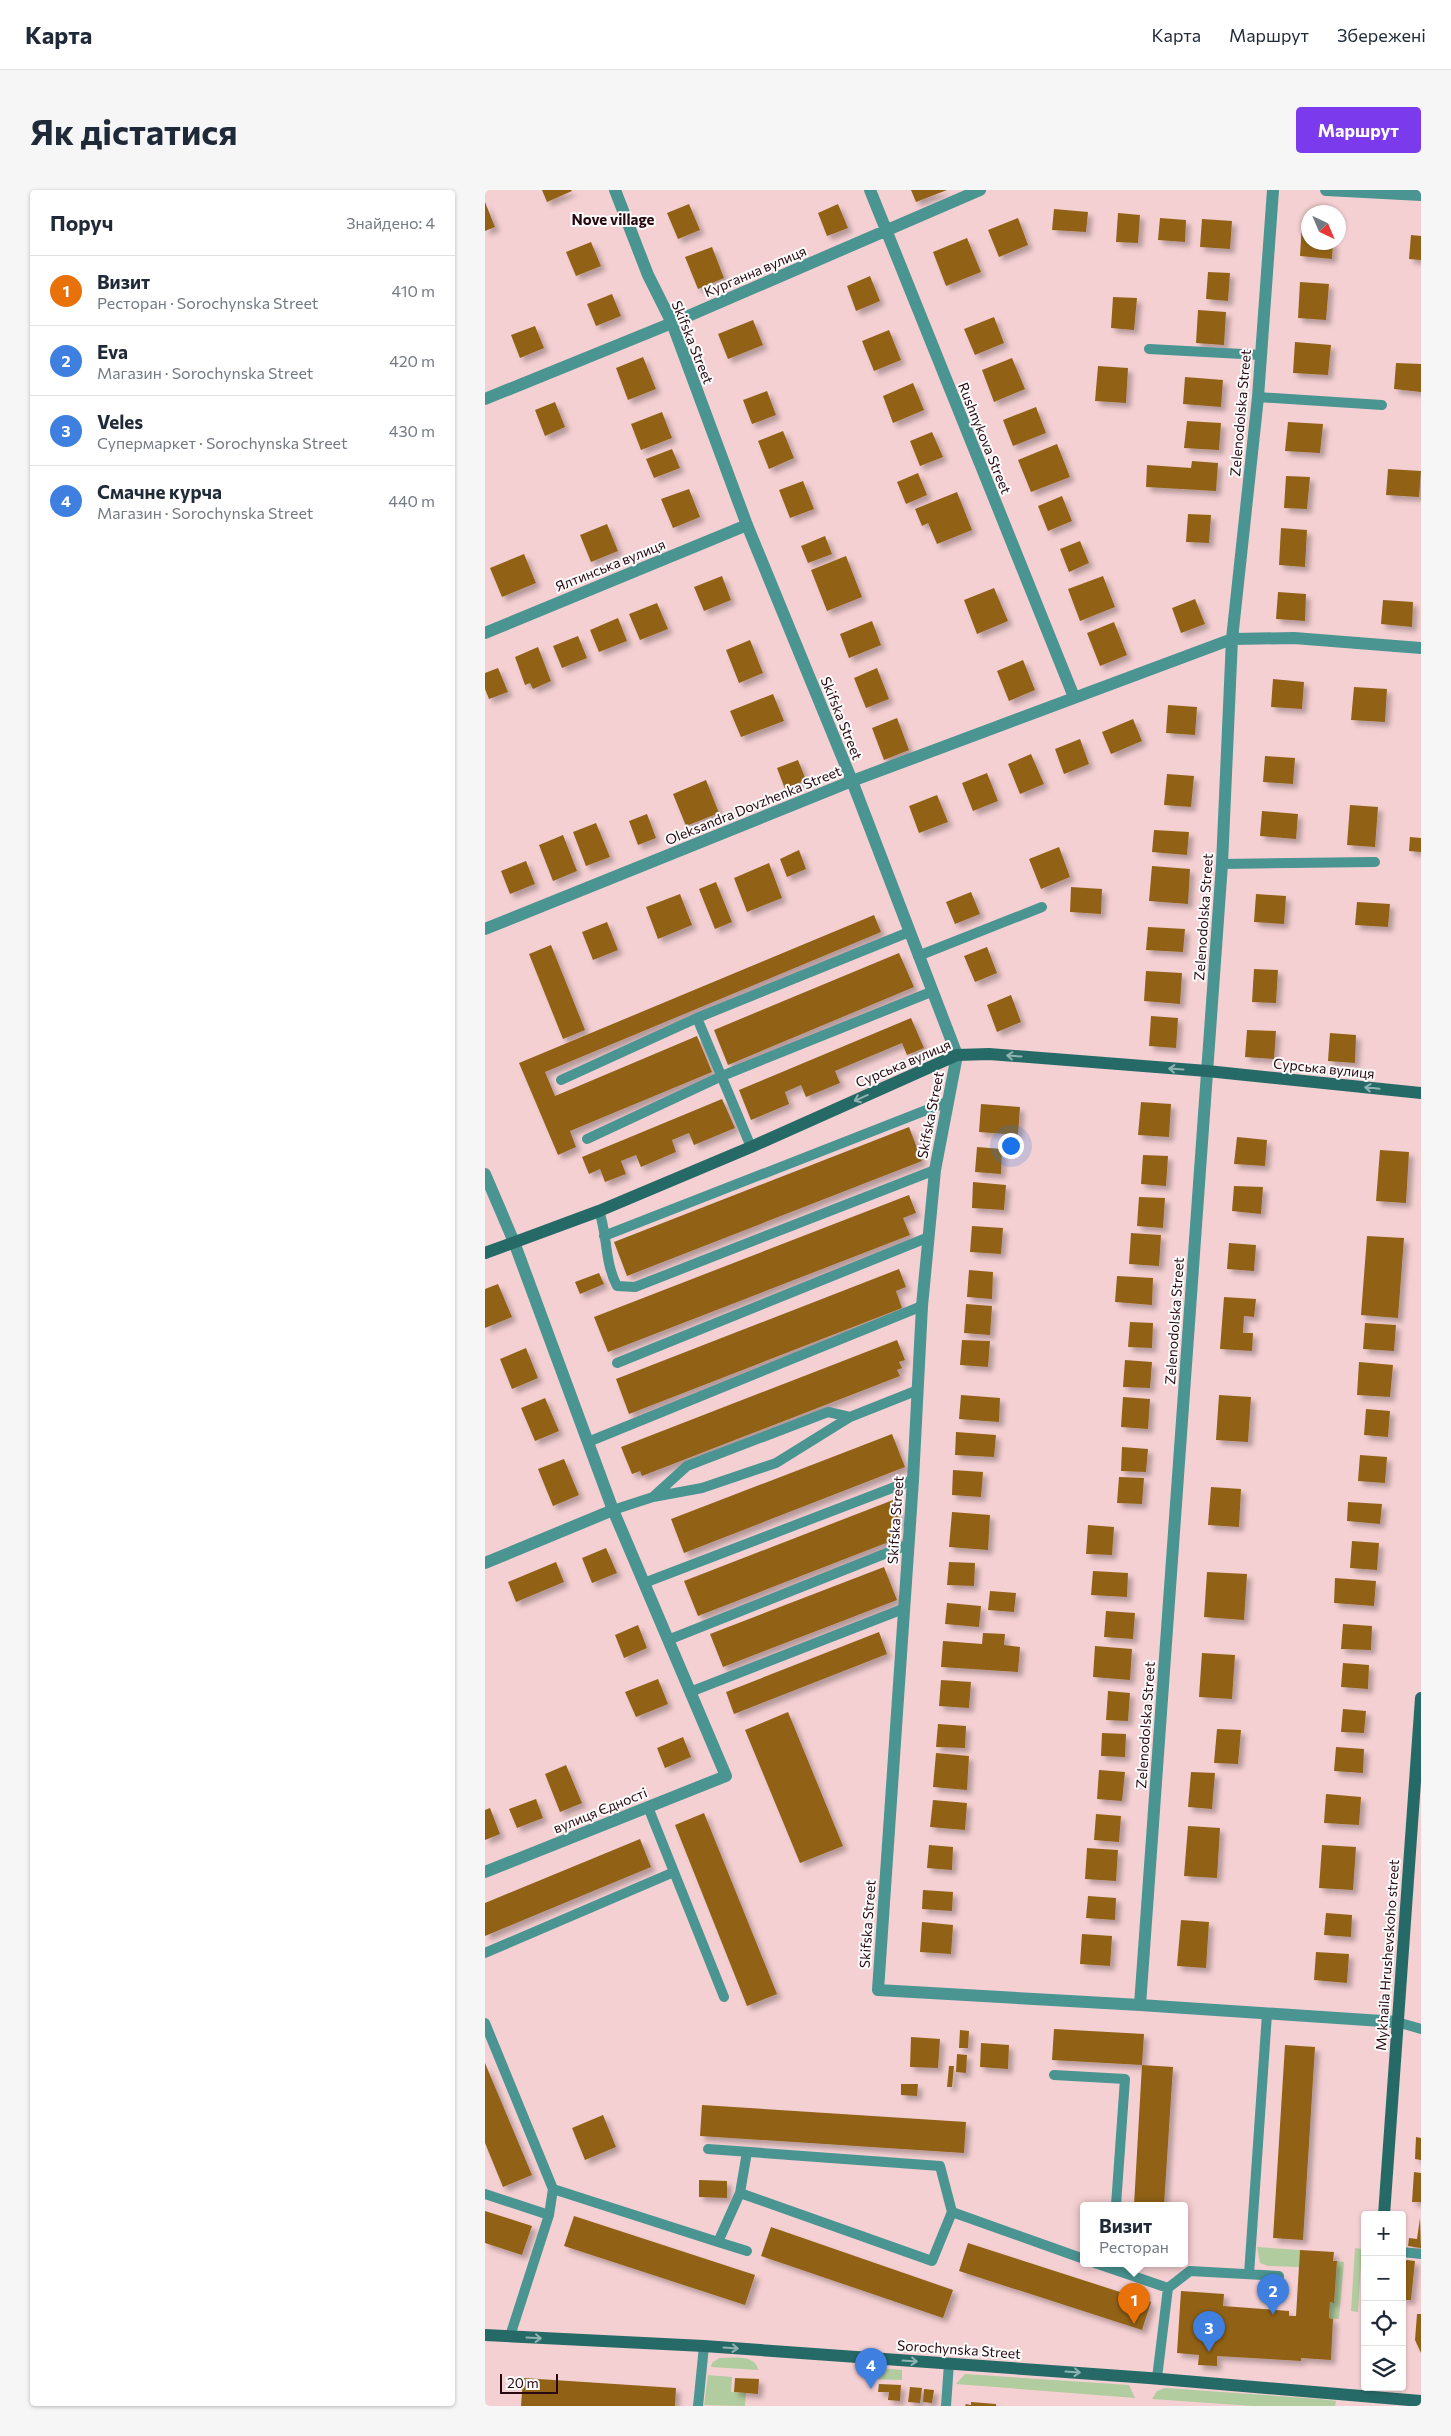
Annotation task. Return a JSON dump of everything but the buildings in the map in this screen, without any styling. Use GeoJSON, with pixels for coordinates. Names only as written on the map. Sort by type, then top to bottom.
{"type":"FeatureCollection","features":[{"type":"Feature","properties":{"kind":"street","name":"Skifska Street"},"geometry":{"type":"LineString","coordinates":[[615,190],[648,275],[672,323],[747,525],[852,781],[931,992],[957,1054],[935,1170],[922,1306],[913,1480],[907,1545],[878,1990],[1140,2005]]}},
{"type":"Feature","properties":{"kind":"street","name":"Rushnykova Street"},"geometry":{"type":"LineString","coordinates":[[871,190],[1074,697]]}},
{"type":"Feature","properties":{"kind":"street","name":"Курганна вулиця"},"geometry":{"type":"LineString","coordinates":[[485,399],[672,323],[980,190]]}},
{"type":"Feature","properties":{"kind":"street","name":"Zelenodolska Street"},"geometry":{"type":"LineString","coordinates":[[1140,2005],[1222,864],[1232,639],[1261,355],[1273,190]]}},
{"type":"Feature","properties":{"kind":"street"},"geometry":{"type":"LineString","coordinates":[[1326,190],[1421,195]]}},
{"type":"Feature","properties":{"kind":"street","name":"Ялтинська вулиця"},"geometry":{"type":"LineString","coordinates":[[485,633],[747,525]]}},
{"type":"Feature","properties":{"kind":"street"},"geometry":{"type":"LineString","coordinates":[[1232,639],[1294,638],[1421,648]]}},
{"type":"Feature","properties":{"kind":"street","name":"Oleksandra Dovzhenka Street"},"geometry":{"type":"LineString","coordinates":[[485,929],[852,781],[1232,639]]}},
{"type":"Feature","properties":{"kind":"street","name":"Сурська вулиця"},"geometry":{"type":"LineString","coordinates":[[485,1253],[599,1210],[751,1147],[957,1054],[989,1054],[1207,1071],[1421,1093]]}},
{"type":"Feature","properties":{"kind":"street"},"geometry":{"type":"LineString","coordinates":[[485,1174],[514,1242],[613,1510],[690,1692]]}},
{"type":"Feature","properties":{"kind":"street"},"geometry":{"type":"LineString","coordinates":[[485,1563],[613,1510]]}},
{"type":"Feature","properties":{"kind":"street","name":"вулиця Єдності"},"geometry":{"type":"LineString","coordinates":[[485,1872],[726,1776],[690,1692]]}},
{"type":"Feature","properties":{"kind":"street","name":"Mykhaila Hrushevskoho street"},"geometry":{"type":"LineString","coordinates":[[1384,2211],[1421,1698]]}},
{"type":"Feature","properties":{"kind":"street"},"geometry":{"type":"LineString","coordinates":[[1140,2005],[1397,2022]]}},
{"type":"Feature","properties":{"kind":"street","name":"Sorochynska Street"},"geometry":{"type":"LineString","coordinates":[[485,2334],[704,2346],[949,2363],[1157,2378],[1421,2401]]}},
{"type":"Feature","properties":{"kind":"lane"},"geometry":{"type":"LineString","coordinates":[[1149,349],[1261,355]]}},
{"type":"Feature","properties":{"kind":"lane"},"geometry":{"type":"LineString","coordinates":[[1257,397],[1382,405]]}},
{"type":"Feature","properties":{"kind":"lane"},"geometry":{"type":"LineString","coordinates":[[1222,864],[1375,862]]}},
{"type":"Feature","properties":{"kind":"lane"},"geometry":{"type":"LineString","coordinates":[[918,956],[1042,907]]}},
{"type":"Feature","properties":{"kind":"lane"},"geometry":{"type":"LineString","coordinates":[[561,1080],[697,1018],[909,932]]}},
{"type":"Feature","properties":{"kind":"lane"},"geometry":{"type":"LineString","coordinates":[[587,1139],[722,1076],[931,992]]}},
{"type":"Feature","properties":{"kind":"lane"},"geometry":{"type":"LineString","coordinates":[[697,1018],[751,1147]]}},
{"type":"Feature","properties":{"kind":"lane"},"geometry":{"type":"LineString","coordinates":[[605,1236],[947,1102]]}},
{"type":"Feature","properties":{"kind":"lane"},"geometry":{"type":"LineString","coordinates":[[599,1210],[605,1227],[609,1271],[617,1286],[635,1287],[935,1170]]}},
{"type":"Feature","properties":{"kind":"lane"},"geometry":{"type":"LineString","coordinates":[[617,1363],[929,1237]]}},
{"type":"Feature","properties":{"kind":"lane"},"geometry":{"type":"LineString","coordinates":[[588,1442],[922,1306]]}},
{"type":"Feature","properties":{"kind":"lane"},"geometry":{"type":"LineString","coordinates":[[613,1510],[653,1497],[702,1488],[776,1463],[851,1417],[918,1390]]}},
{"type":"Feature","properties":{"kind":"lane"},"geometry":{"type":"LineString","coordinates":[[653,1497],[687,1466],[828,1412],[851,1417]]}},
{"type":"Feature","properties":{"kind":"lane"},"geometry":{"type":"LineString","coordinates":[[644,1583],[913,1480]]}},
{"type":"Feature","properties":{"kind":"lane"},"geometry":{"type":"LineString","coordinates":[[668,1640],[907,1545]]}},
{"type":"Feature","properties":{"kind":"lane"},"geometry":{"type":"LineString","coordinates":[[690,1692],[903,1609]]}},
{"type":"Feature","properties":{"kind":"lane"},"geometry":{"type":"LineString","coordinates":[[648,1807],[725,1997]]}},
{"type":"Feature","properties":{"kind":"lane"},"geometry":{"type":"LineString","coordinates":[[485,1953],[674,1872]]}},
{"type":"Feature","properties":{"kind":"lane"},"geometry":{"type":"LineString","coordinates":[[1249,2274],[1267,2014]]}},
{"type":"Feature","properties":{"kind":"lane"},"geometry":{"type":"LineString","coordinates":[[1397,2022],[1421,2029]]}},
{"type":"Feature","properties":{"kind":"lane"},"geometry":{"type":"LineString","coordinates":[[485,2023],[553,2189],[549,2215],[510,2336]]}},
{"type":"Feature","properties":{"kind":"lane"},"geometry":{"type":"LineString","coordinates":[[1055,2075],[1125,2079],[1116,2202]]}},
{"type":"Feature","properties":{"kind":"lane"},"geometry":{"type":"LineString","coordinates":[[708,2149],[939,2166],[952,2212],[932,2260],[740,2193]]}},
{"type":"Feature","properties":{"kind":"lane"},"geometry":{"type":"LineString","coordinates":[[719,2242],[740,2193],[747,2152]]}},
{"type":"Feature","properties":{"kind":"lane"},"geometry":{"type":"LineString","coordinates":[[553,2189],[747,2251]]}},
{"type":"Feature","properties":{"kind":"lane"},"geometry":{"type":"LineString","coordinates":[[485,2194],[549,2215]]}},
{"type":"Feature","properties":{"kind":"lane"},"geometry":{"type":"LineString","coordinates":[[952,2212],[1080,2258]]}},
{"type":"Feature","properties":{"kind":"lane"},"geometry":{"type":"LineString","coordinates":[[1406,2252],[1421,2254]]}},
{"type":"Feature","properties":{"kind":"lane"},"geometry":{"type":"LineString","coordinates":[[1115,2267],[1168,2288]]}},
{"type":"Feature","properties":{"kind":"lane"},"geometry":{"type":"LineString","coordinates":[[1157,2378],[1168,2288],[1190,2271],[1279,2276]]}},
{"type":"Feature","properties":{"kind":"lane"},"geometry":{"type":"LineString","coordinates":[[698,2406],[704,2346]]}},
{"type":"Feature","properties":{"kind":"lane"},"geometry":{"type":"LineString","coordinates":[[946,2406],[949,2363]]}},
{"type":"Feature","properties":{"kind":"green space"},"geometry":{"type":"Polygon","coordinates":[[[1257,2247],[1300,2250],[1299,2267],[1268,2266],[1260,2263],[1257,2247]]]}},
{"type":"Feature","properties":{"kind":"green space"},"geometry":{"type":"Polygon","coordinates":[[[1355,2248],[1361,2249],[1358,2312],[1351,2311],[1355,2248]]]}},
{"type":"Feature","properties":{"kind":"green space"},"geometry":{"type":"Polygon","coordinates":[[[1337,2261],[1344,2262],[1339,2319],[1329,2318],[1330,2302],[1333,2303],[1337,2261]]]}},
{"type":"Feature","properties":{"kind":"green space"},"geometry":{"type":"Polygon","coordinates":[[[719,2358],[748,2359],[753,2361],[758,2370],[711,2367],[712,2363],[719,2358]]]}},
{"type":"Feature","properties":{"kind":"green space"},"geometry":{"type":"Polygon","coordinates":[[[867,2367],[902,2370],[902,2380],[867,2379],[867,2367]]]}},
{"type":"Feature","properties":{"kind":"green space"},"geometry":{"type":"Polygon","coordinates":[[[965,2374],[1129,2385],[1135,2398],[956,2384],[965,2374]]]}},
{"type":"Feature","properties":{"kind":"green space"},"geometry":{"type":"Polygon","coordinates":[[[708,2375],[732,2377],[731,2392],[746,2393],[745,2406],[704,2405],[708,2375]]]}},
{"type":"Feature","properties":{"kind":"green space"},"geometry":{"type":"Polygon","coordinates":[[[1165,2388],[1336,2401],[1335,2406],[1253,2406],[1152,2399],[1157,2391],[1165,2388]]]}},
{"type":"Feature","properties":{"kind":"place","name":"Eva"},"geometry":{"type":"Point","coordinates":[1273,2315]}},
{"type":"Feature","properties":{"kind":"place","name":"Визит"},"geometry":{"type":"Point","coordinates":[1134,2324]}},
{"type":"Feature","properties":{"kind":"place","name":"Veles"},"geometry":{"type":"Point","coordinates":[1209,2352]}},
{"type":"Feature","properties":{"kind":"place","name":"Смачне курча"},"geometry":{"type":"Point","coordinates":[871,2389]}},
{"type":"Feature","properties":{"kind":"district","name":"Nove village"},"geometry":{"type":"Point","coordinates":[613,219]}}]}
